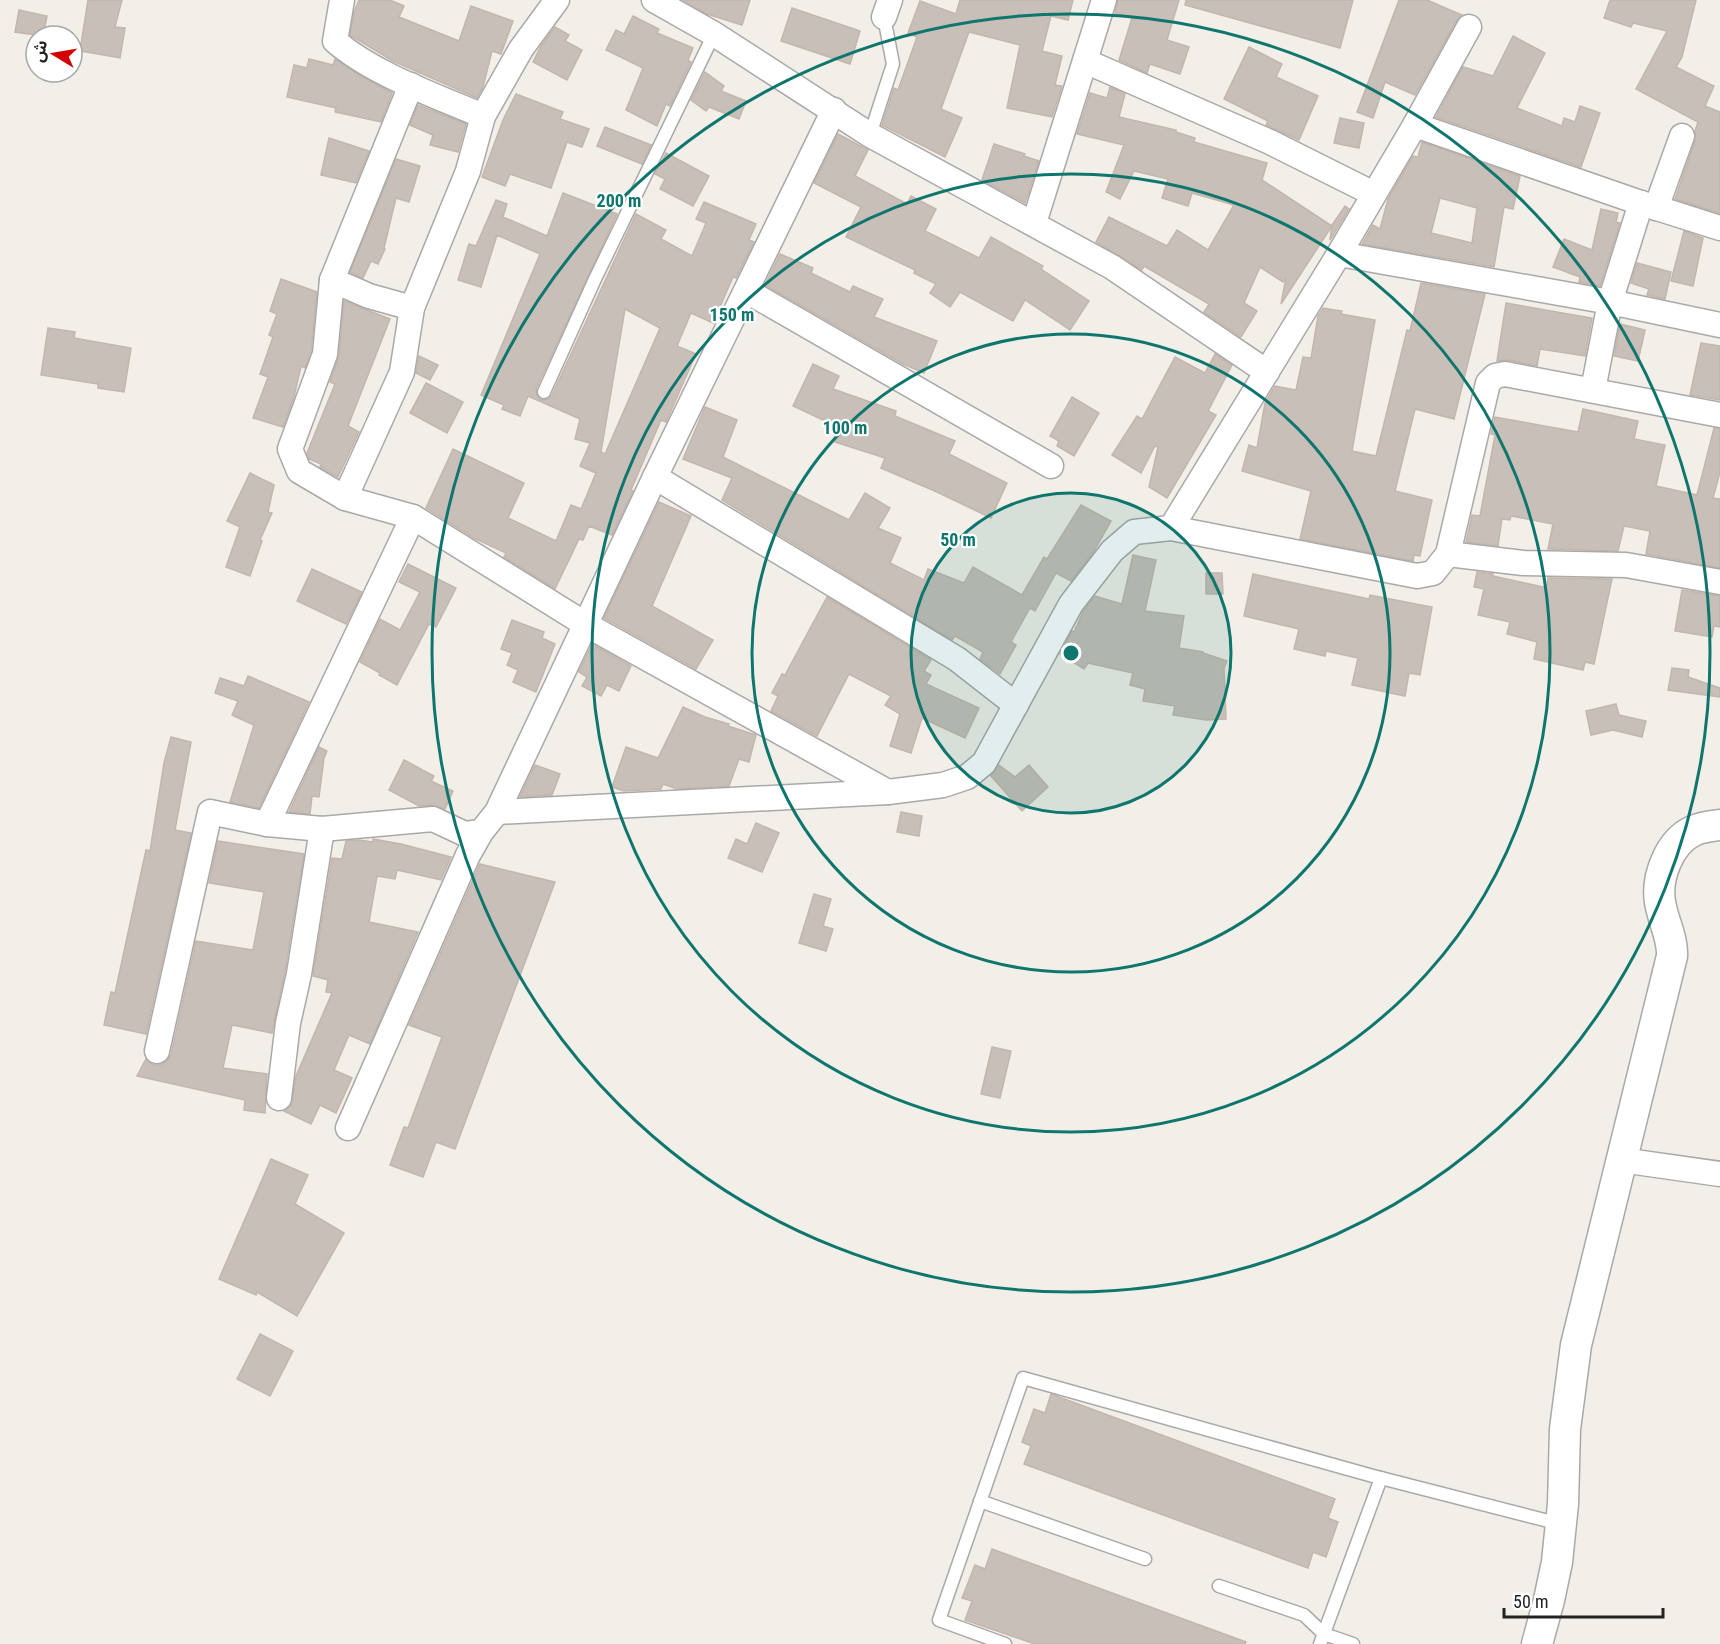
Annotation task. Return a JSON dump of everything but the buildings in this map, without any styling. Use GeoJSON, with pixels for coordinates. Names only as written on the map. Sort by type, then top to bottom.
{"type":"FeatureCollection","features":[{"type":"Feature","properties":{"kind":"street"},"geometry":{"type":"LineString","coordinates":[[342,0],[335,41],[350,54],[411,85],[483,116]]}},
{"type":"Feature","properties":{"kind":"street"},"geometry":{"type":"LineString","coordinates":[[345,498],[402,372],[412,308],[468,171],[483,116],[521,49],[556,0]]}},
{"type":"Feature","properties":{"kind":"street"},"geometry":{"type":"LineString","coordinates":[[654,0],[714,34],[870,135],[1113,267],[1267,372]]}},
{"type":"Feature","properties":{"kind":"street"},"geometry":{"type":"LineString","coordinates":[[1034,223],[1104,0]]}},
{"type":"Feature","properties":{"kind":"street"},"geometry":{"type":"LineString","coordinates":[[1171,528],[1339,254],[1415,125],[1469,27]]}},
{"type":"Feature","properties":{"kind":"street"},"geometry":{"type":"LineString","coordinates":[[1085,61],[1270,142],[1374,194]]}},
{"type":"Feature","properties":{"kind":"street"},"geometry":{"type":"LineString","coordinates":[[411,85],[332,280],[325,354],[290,449],[299,471],[345,498],[413,518],[585,624],[888,792]]}},
{"type":"Feature","properties":{"kind":"street"},"geometry":{"type":"LineString","coordinates":[[348,1128],[468,855],[481,832],[497,812],[655,477],[834,110]]}},
{"type":"Feature","properties":{"kind":"street"},"geometry":{"type":"LineString","coordinates":[[1415,125],[1720,228]]}},
{"type":"Feature","properties":{"kind":"street"},"geometry":{"type":"LineString","coordinates":[[1593,390],[1610,302],[1649,205],[1682,135]]}},
{"type":"Feature","properties":{"kind":"street"},"geometry":{"type":"LineString","coordinates":[[1339,254],[1610,302],[1720,325]]}},
{"type":"Feature","properties":{"kind":"street"},"geometry":{"type":"LineString","coordinates":[[332,280],[369,296],[412,308]]}},
{"type":"Feature","properties":{"kind":"street"},"geometry":{"type":"LineString","coordinates":[[747,291],[1051,466]]}},
{"type":"Feature","properties":{"kind":"street"},"geometry":{"type":"LineString","coordinates":[[497,812],[888,792],[943,785],[967,777],[984,763],[1071,604],[1112,551],[1134,532],[1171,528],[1417,576],[1433,573],[1448,554],[1488,383],[1495,376],[1505,374],[1720,415]]}},
{"type":"Feature","properties":{"kind":"street"},"geometry":{"type":"LineString","coordinates":[[655,477],[957,659],[1016,705]]}},
{"type":"Feature","properties":{"kind":"street"},"geometry":{"type":"LineString","coordinates":[[267,824],[413,518]]}},
{"type":"Feature","properties":{"kind":"street"},"geometry":{"type":"LineString","coordinates":[[1448,554],[1523,563],[1626,565],[1720,582]]}},
{"type":"Feature","properties":{"kind":"street"},"geometry":{"type":"LineString","coordinates":[[157,1051],[210,812],[267,824],[322,829],[433,819],[465,834],[481,832]]}},
{"type":"Feature","properties":{"kind":"street"},"geometry":{"type":"LineString","coordinates":[[1537,1644],[1549,1600],[1561,1525],[1565,1429],[1576,1345],[1672,956],[1672,945],[1660,895],[1664,866],[1676,844],[1682,838],[1692,831],[1720,825]]}},
{"type":"Feature","properties":{"kind":"street"},"geometry":{"type":"LineString","coordinates":[[279,1098],[288,1023],[299,974],[322,829]]}},
{"type":"Feature","properties":{"kind":"street"},"geometry":{"type":"LineString","coordinates":[[1621,1160],[1720,1174]]}},
{"type":"Feature","properties":{"kind":"lane"},"geometry":{"type":"LineString","coordinates":[[870,135],[893,64],[887,8]]}},
{"type":"Feature","properties":{"kind":"lane"},"geometry":{"type":"LineString","coordinates":[[544,392],[595,279],[714,34]]}},
{"type":"Feature","properties":{"kind":"lane"},"geometry":{"type":"LineString","coordinates":[[1005,1644],[939,1620],[1023,1378],[1381,1478],[1561,1525]]}},
{"type":"Feature","properties":{"kind":"lane"},"geometry":{"type":"LineString","coordinates":[[1322,1639],[1381,1478]]}},
{"type":"Feature","properties":{"kind":"lane"},"geometry":{"type":"LineString","coordinates":[[980,1500],[1145,1559]]}},
{"type":"Feature","properties":{"kind":"lane"},"geometry":{"type":"LineString","coordinates":[[1219,1586],[1304,1615],[1322,1639],[1353,1644]]}}]}
